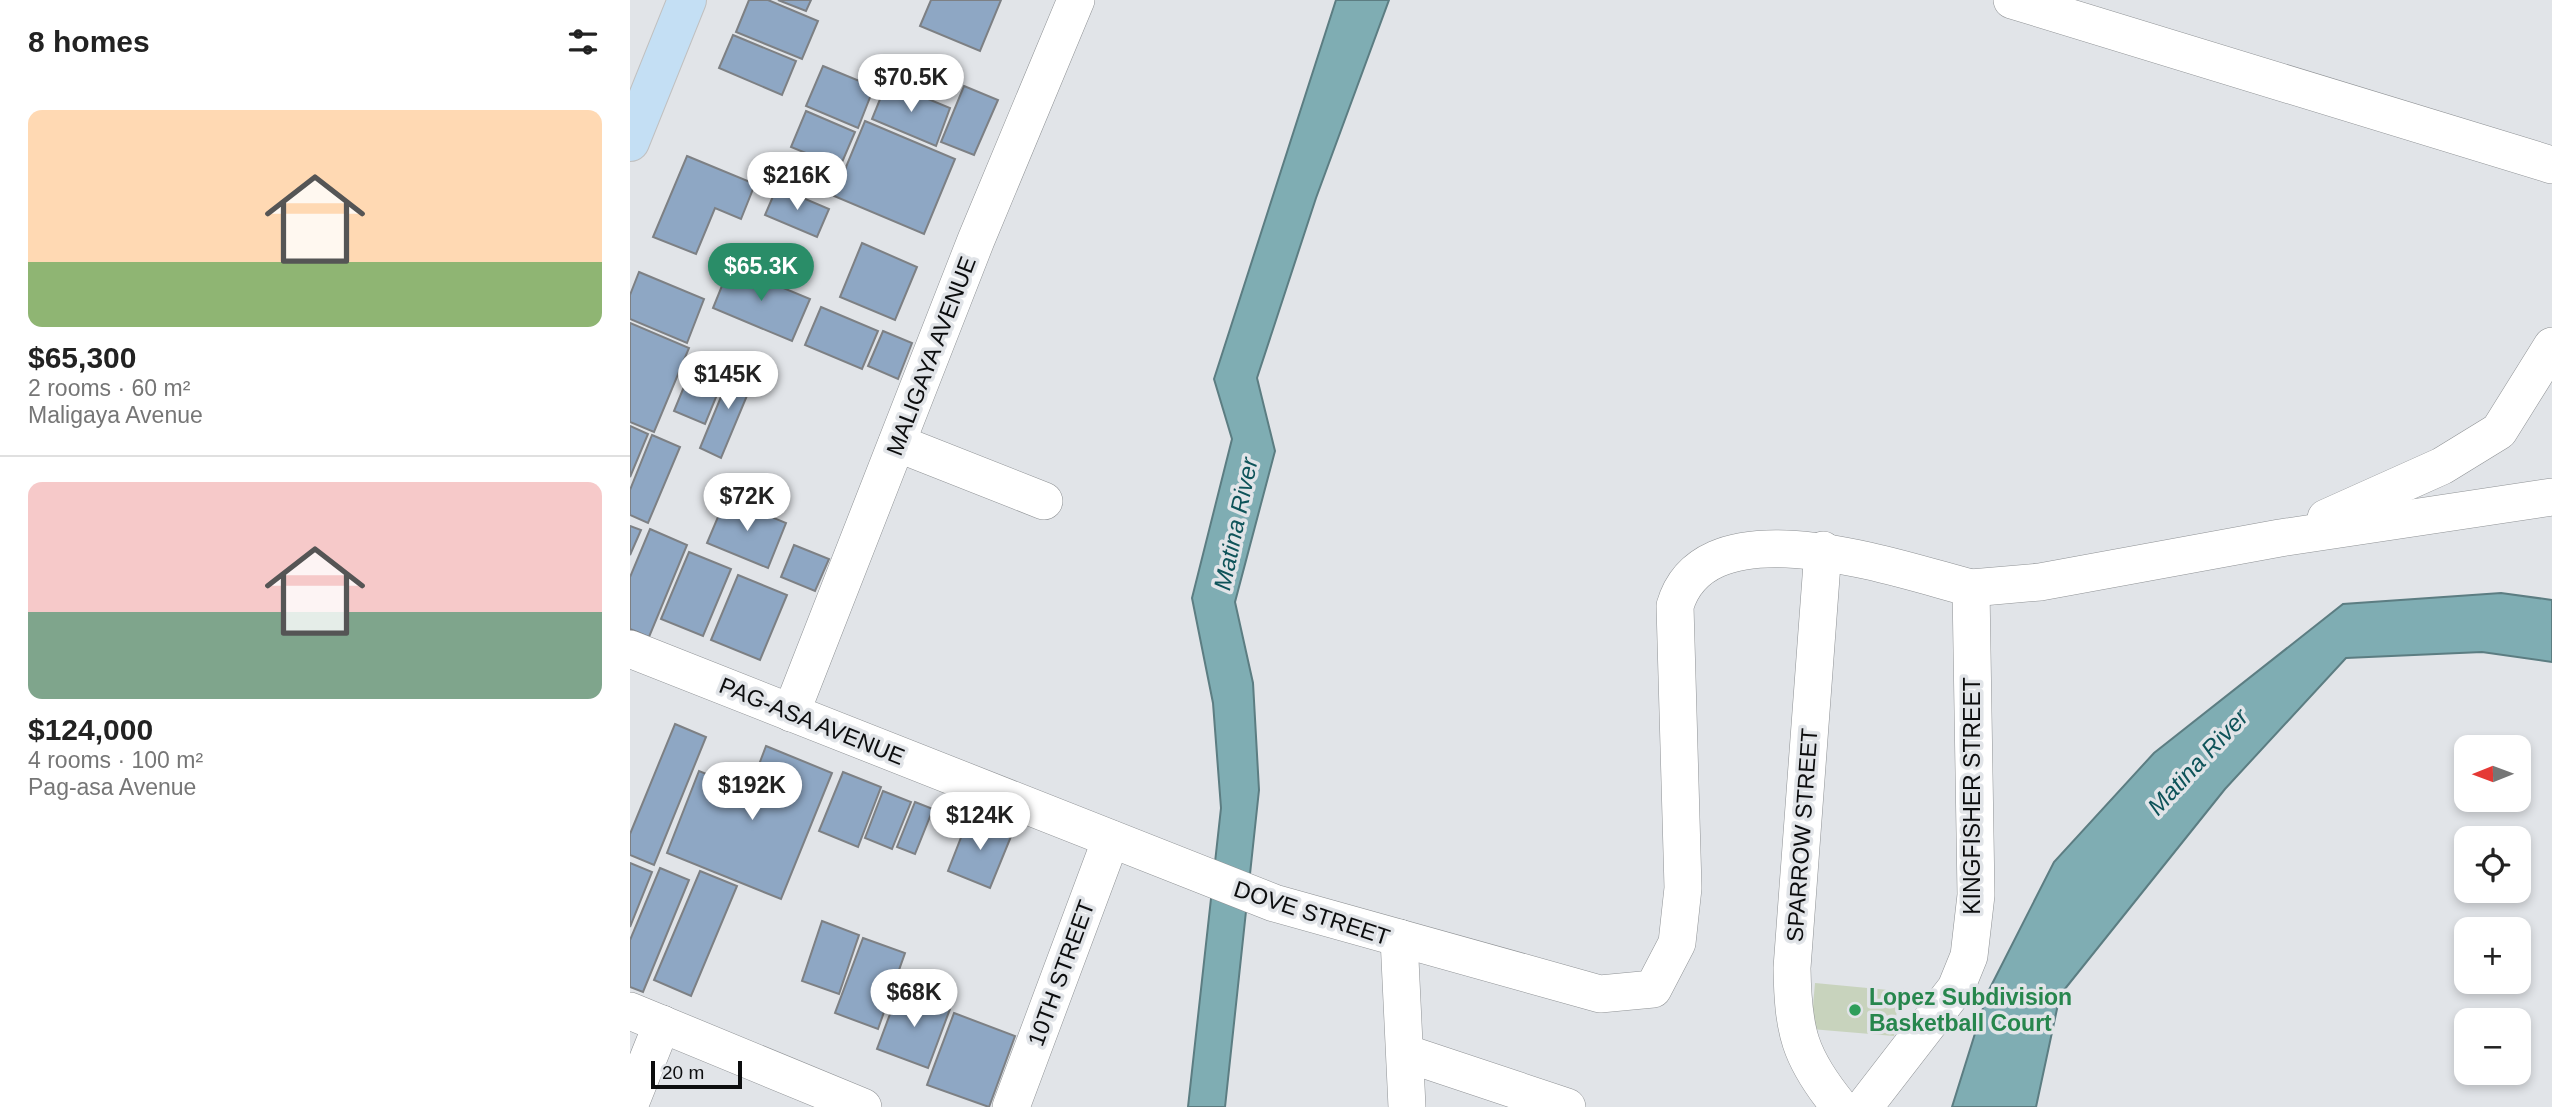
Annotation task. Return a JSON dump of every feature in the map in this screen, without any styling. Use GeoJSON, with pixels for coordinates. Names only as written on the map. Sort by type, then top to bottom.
{"type":"FeatureCollection","features":[{"type":"Feature","properties":{"kind":"main road"},"geometry":{"type":"LineString","coordinates":[[630,142],[687,0]]}},
{"type":"Feature","properties":{"kind":"street","name":"MALIGAYA AVENUE"},"geometry":{"type":"LineString","coordinates":[[791,713],[1076,0]]}},
{"type":"Feature","properties":{"kind":"street"},"geometry":{"type":"LineString","coordinates":[[2012,0],[2552,165]]}},
{"type":"Feature","properties":{"kind":"street"},"geometry":{"type":"LineString","coordinates":[[2280,538],[2442,467],[2499,431],[2552,346]]}},
{"type":"Feature","properties":{"kind":"street"},"geometry":{"type":"LineString","coordinates":[[897,443],[1044,501]]}},
{"type":"Feature","properties":{"kind":"street"},"geometry":{"type":"LineString","coordinates":[[1399,938],[1600,994],[1653,989],[1677,943],[1683,888],[1675,606],[1678,595],[1698,572],[1729,554],[1785,547],[1823,550],[1977,587],[2040,582],[2280,538],[2552,497]]}},
{"type":"Feature","properties":{"kind":"street","name":"SPARROW STREET"},"geometry":{"type":"LineString","coordinates":[[1823,550],[1791,968],[1793,1020],[1803,1050],[1840,1107]]}},
{"type":"Feature","properties":{"kind":"street","name":"KINGFISHER STREET"},"geometry":{"type":"LineString","coordinates":[[1864,1107],[1956,988],[1969,956],[1976,895],[1977,587]]}},
{"type":"Feature","properties":{"kind":"street","name":"PAG-ASA AVENUE"},"geometry":{"type":"LineString","coordinates":[[630,649],[1111,839]]}},
{"type":"Feature","properties":{"kind":"street","name":"DOVE STREET"},"geometry":{"type":"LineString","coordinates":[[1111,839],[1274,902],[1399,938],[1407,1107]]}},
{"type":"Feature","properties":{"kind":"street","name":"10TH STREET"},"geometry":{"type":"LineString","coordinates":[[1011,1107],[1111,839]]}},
{"type":"Feature","properties":{"kind":"street"},"geometry":{"type":"LineString","coordinates":[[630,1104],[646,1018],[863,1107]]}},
{"type":"Feature","properties":{"kind":"street"},"geometry":{"type":"LineString","coordinates":[[1405,1053],[1567,1107]]}},
{"type":"Feature","properties":{"kind":"green space","name":"Lopez Subdivision Basketball Court"},"geometry":{"type":"Polygon","coordinates":[[[1815,983],[1899,991],[1894,1036],[1811,1029],[1815,983]]]}},
{"type":"Feature","properties":{"kind":"water","name":"Matina River"},"geometry":{"type":"Polygon","coordinates":[[[1336,0],[1389,0],[1316,198],[1257,378],[1275,451],[1235,602],[1253,683],[1259,790],[1225,1107],[1188,1107],[1221,808],[1213,703],[1192,598],[1232,439],[1214,379],[1336,0]]]}},
{"type":"Feature","properties":{"kind":"water","name":"Matina River"},"geometry":{"type":"Polygon","coordinates":[[[2501,593],[2552,600],[2552,662],[2482,652],[2346,658],[2225,789],[2060,995],[2036,1107],[1952,1107],[1988,992],[2054,862],[2154,753],[2343,604],[2501,593]]]}},
{"type":"Feature","properties":{"kind":"building"},"geometry":{"type":"Polygon","coordinates":[[[749,0],[768,0],[818,21],[802,59],[736,32],[749,0]]]}},
{"type":"Feature","properties":{"kind":"building"},"geometry":{"type":"Polygon","coordinates":[[[778,0],[811,0],[806,11],[778,0]]]}},
{"type":"Feature","properties":{"kind":"building"},"geometry":{"type":"Polygon","coordinates":[[[931,0],[1001,0],[980,51],[920,26],[931,0]]]}},
{"type":"Feature","properties":{"kind":"building"},"geometry":{"type":"Polygon","coordinates":[[[733,35],[796,61],[782,95],[719,68],[733,35]]]}},
{"type":"Feature","properties":{"kind":"building"},"geometry":{"type":"Polygon","coordinates":[[[823,66],[874,87],[858,128],[806,106],[823,66]]]}},
{"type":"Feature","properties":{"kind":"building"},"geometry":{"type":"Polygon","coordinates":[[[887,82],[950,108],[936,146],[872,119],[887,82]]]}},
{"type":"Feature","properties":{"kind":"building"},"geometry":{"type":"Polygon","coordinates":[[[964,86],[998,100],[974,155],[941,142],[964,86]]]}},
{"type":"Feature","properties":{"kind":"building"},"geometry":{"type":"Polygon","coordinates":[[[806,111],[855,132],[840,167],[791,147],[806,111]]]}},
{"type":"Feature","properties":{"kind":"building"},"geometry":{"type":"Polygon","coordinates":[[[865,121],[955,159],[924,234],[834,196],[865,121]]]}},
{"type":"Feature","properties":{"kind":"building"},"geometry":{"type":"Polygon","coordinates":[[[687,156],[755,184],[741,219],[715,208],[696,254],[653,237],[687,156]]]}},
{"type":"Feature","properties":{"kind":"building"},"geometry":{"type":"Polygon","coordinates":[[[777,187],[829,209],[817,237],[765,215],[777,187]]]}},
{"type":"Feature","properties":{"kind":"building"},"geometry":{"type":"Polygon","coordinates":[[[862,243],[917,267],[895,320],[840,297],[862,243]]]}},
{"type":"Feature","properties":{"kind":"building"},"geometry":{"type":"Polygon","coordinates":[[[730,266],[810,299],[792,341],[713,308],[730,266]]]}},
{"type":"Feature","properties":{"kind":"building"},"geometry":{"type":"Polygon","coordinates":[[[639,272],[704,299],[687,343],[630,319],[630,295],[639,272]]]}},
{"type":"Feature","properties":{"kind":"building"},"geometry":{"type":"Polygon","coordinates":[[[821,307],[878,331],[862,369],[805,345],[821,307]]]}},
{"type":"Feature","properties":{"kind":"building"},"geometry":{"type":"Polygon","coordinates":[[[630,323],[689,348],[654,432],[630,422],[630,323]]]}},
{"type":"Feature","properties":{"kind":"building"},"geometry":{"type":"Polygon","coordinates":[[[883,331],[912,343],[898,379],[868,366],[883,331]]]}},
{"type":"Feature","properties":{"kind":"building"},"geometry":{"type":"Polygon","coordinates":[[[697,355],[728,368],[705,424],[674,411],[697,355]]]}},
{"type":"Feature","properties":{"kind":"building"},"geometry":{"type":"Polygon","coordinates":[[[734,365],[756,374],[721,458],[700,448],[734,365]]]}},
{"type":"Feature","properties":{"kind":"building"},"geometry":{"type":"Polygon","coordinates":[[[630,426],[648,434],[630,477],[630,426]]]}},
{"type":"Feature","properties":{"kind":"building"},"geometry":{"type":"Polygon","coordinates":[[[652,435],[680,447],[648,523],[630,515],[630,490],[652,435]]]}},
{"type":"Feature","properties":{"kind":"building"},"geometry":{"type":"Polygon","coordinates":[[[726,498],[786,523],[768,568],[707,543],[726,498]]]}},
{"type":"Feature","properties":{"kind":"building"},"geometry":{"type":"Polygon","coordinates":[[[630,526],[641,530],[630,555],[630,526]]]}},
{"type":"Feature","properties":{"kind":"building"},"geometry":{"type":"Polygon","coordinates":[[[650,529],[687,545],[649,637],[630,629],[630,577],[650,529]]]}},
{"type":"Feature","properties":{"kind":"building"},"geometry":{"type":"Polygon","coordinates":[[[794,545],[829,559],[815,591],[781,577],[794,545]]]}},
{"type":"Feature","properties":{"kind":"building"},"geometry":{"type":"Polygon","coordinates":[[[689,552],[731,569],[703,636],[661,619],[689,552]]]}},
{"type":"Feature","properties":{"kind":"building"},"geometry":{"type":"Polygon","coordinates":[[[738,575],[787,595],[760,660],[711,640],[738,575]]]}},
{"type":"Feature","properties":{"kind":"building"},"geometry":{"type":"Polygon","coordinates":[[[675,724],[706,737],[654,865],[630,855],[630,834],[675,724]]]}},
{"type":"Feature","properties":{"kind":"building"},"geometry":{"type":"Polygon","coordinates":[[[766,746],[832,773],[781,899],[667,853],[699,771],[749,791],[766,746]]]}},
{"type":"Feature","properties":{"kind":"building"},"geometry":{"type":"Polygon","coordinates":[[[843,772],[881,787],[858,847],[819,831],[843,772]]]}},
{"type":"Feature","properties":{"kind":"building"},"geometry":{"type":"Polygon","coordinates":[[[883,791],[911,802],[892,849],[865,838],[883,791]]]}},
{"type":"Feature","properties":{"kind":"building"},"geometry":{"type":"Polygon","coordinates":[[[915,802],[933,809],[915,854],[897,847],[915,802]]]}},
{"type":"Feature","properties":{"kind":"building"},"geometry":{"type":"Polygon","coordinates":[[[969,817],[1012,834],[990,888],[948,871],[969,817]]]}},
{"type":"Feature","properties":{"kind":"building"},"geometry":{"type":"Polygon","coordinates":[[[630,863],[652,872],[630,927],[630,863]]]}},
{"type":"Feature","properties":{"kind":"building"},"geometry":{"type":"Polygon","coordinates":[[[660,868],[689,880],[643,992],[630,987],[630,940],[660,868]]]}},
{"type":"Feature","properties":{"kind":"building"},"geometry":{"type":"Polygon","coordinates":[[[700,871],[737,886],[691,996],[654,980],[700,871]]]}},
{"type":"Feature","properties":{"kind":"building"},"geometry":{"type":"Polygon","coordinates":[[[822,921],[859,935],[839,994],[802,981],[822,921]]]}},
{"type":"Feature","properties":{"kind":"building"},"geometry":{"type":"Polygon","coordinates":[[[863,938],[905,953],[878,1029],[835,1013],[863,938]]]}},
{"type":"Feature","properties":{"kind":"building"},"geometry":{"type":"Polygon","coordinates":[[[899,990],[950,1009],[928,1068],[877,1049],[899,990]]]}},
{"type":"Feature","properties":{"kind":"building"},"geometry":{"type":"Polygon","coordinates":[[[954,1013],[1015,1036],[989,1107],[927,1085],[954,1013]]]}},
{"type":"Feature","properties":{"kind":"place","name":"Lopez Subdivision Basketball Court"},"geometry":{"type":"Point","coordinates":[1855,1010]}}]}
